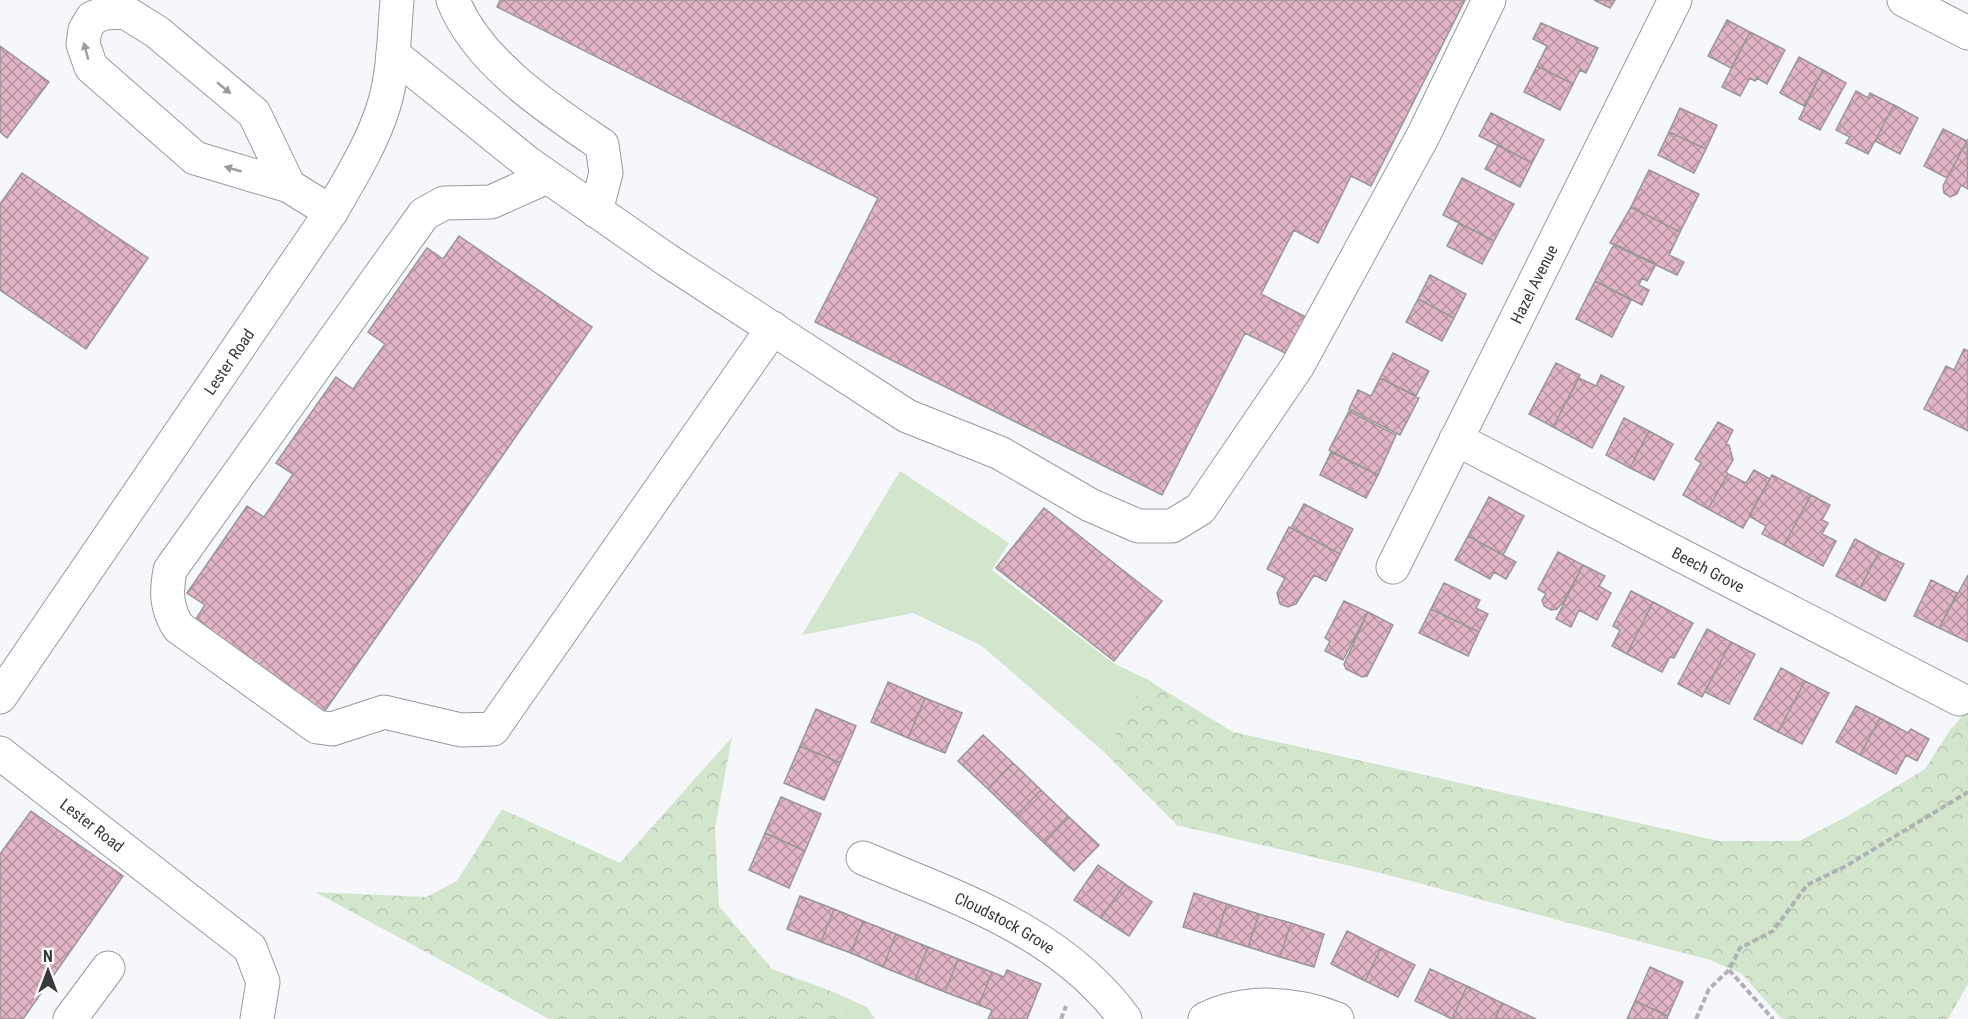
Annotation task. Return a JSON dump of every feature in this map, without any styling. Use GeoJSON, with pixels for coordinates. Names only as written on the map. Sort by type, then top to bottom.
{"type":"FeatureCollection","features":[{"type":"Feature","properties":{"kind":"street","name":"Lester Road"},"geometry":{"type":"LineString","coordinates":[[0,697],[331,212],[369,146],[385,103],[393,54],[396,0]]}},
{"type":"Feature","properties":{"kind":"street"},"geometry":{"type":"LineString","coordinates":[[453,0],[461,21],[504,70],[550,110],[602,145],[606,173],[596,211]]}},
{"type":"Feature","properties":{"kind":"street"},"geometry":{"type":"LineString","coordinates":[[393,54],[547,177],[907,416],[1000,453],[1090,505],[1138,526],[1172,526],[1200,509],[1297,367],[1423,136],[1489,0]]}},
{"type":"Feature","properties":{"kind":"street","name":"Hazel Avenue"},"geometry":{"type":"LineString","coordinates":[[1393,567],[1676,0]]}},
{"type":"Feature","properties":{"kind":"street"},"geometry":{"type":"LineString","coordinates":[[1904,0],[1968,33]]}},
{"type":"Feature","properties":{"kind":"street"},"geometry":{"type":"LineString","coordinates":[[289,186],[254,113],[157,32],[126,12],[105,13],[92,18],[85,30],[83,44],[91,68],[195,158],[289,186],[331,212]]}},
{"type":"Feature","properties":{"kind":"street"},"geometry":{"type":"LineString","coordinates":[[547,177],[491,202],[444,203],[423,214],[170,570],[166,591],[169,612],[178,627],[317,727],[332,729],[384,712],[461,730],[493,729],[773,328]]}},
{"type":"Feature","properties":{"kind":"street","name":"Beech Grove"},"geometry":{"type":"LineString","coordinates":[[1456,439],[1959,699]]}},
{"type":"Feature","properties":{"kind":"street","name":"Lester Road"},"geometry":{"type":"LineString","coordinates":[[0,753],[185,895],[250,948],[263,982],[256,1019]]}},
{"type":"Feature","properties":{"kind":"street","name":"Cloudstock Grove"},"geometry":{"type":"LineString","coordinates":[[863,858],[1001,916],[1055,948],[1113,1003],[1125,1019]]}},
{"type":"Feature","properties":{"kind":"street"},"geometry":{"type":"LineString","coordinates":[[70,1019],[108,968]]}},
{"type":"Feature","properties":{"kind":"street"},"geometry":{"type":"LineString","coordinates":[[1205,1019],[1237,1008],[1289,1005],[1337,1019]]}},
{"type":"Feature","properties":{"kind":"path"},"geometry":{"type":"LineString","coordinates":[[1696,1019],[1709,989],[1729,970],[1740,948],[1773,931],[1807,885],[1846,866],[1968,792]]}},
{"type":"Feature","properties":{"kind":"path"},"geometry":{"type":"LineString","coordinates":[[1729,970],[1773,1019]]}},
{"type":"Feature","properties":{"kind":"green space"},"geometry":{"type":"Polygon","coordinates":[[[900,471],[1009,543],[992,570],[1113,663],[1146,679],[1105,753],[982,646],[913,613],[802,635],[900,471]]]}},
{"type":"Feature","properties":{"kind":"green space"},"geometry":{"type":"Polygon","coordinates":[[[1146,679],[1233,732],[1719,841],[1799,841],[1848,816],[1925,769],[1950,730],[1968,710],[1968,984],[1948,1019],[1782,1019],[1742,974],[1710,960],[1380,873],[1177,825],[1105,753],[1146,679]]]}},
{"type":"Feature","properties":{"kind":"green space"},"geometry":{"type":"Polygon","coordinates":[[[732,737],[715,828],[719,906],[772,969],[836,993],[843,1019],[549,1019],[315,892],[426,897],[457,881],[502,809],[620,863],[732,737]]]}},
{"type":"Feature","properties":{"kind":"green space"},"geometry":{"type":"Polygon","coordinates":[[[836,993],[867,1007],[875,1019],[843,1019],[836,993]]]}},
{"type":"Feature","properties":{"kind":"building"},"geometry":{"type":"Polygon","coordinates":[[[500,0],[1465,0],[1371,186],[1351,176],[1318,243],[1294,230],[1261,294],[1312,320],[1293,357],[1245,333],[1162,495],[815,322],[878,198],[497,7],[500,0]]]}},
{"type":"Feature","properties":{"kind":"building"},"geometry":{"type":"Polygon","coordinates":[[[1594,0],[1615,0],[1610,8],[1594,0]]]}},
{"type":"Feature","properties":{"kind":"building"},"geometry":{"type":"Polygon","coordinates":[[[1727,20],[1750,32],[1731,68],[1708,56],[1727,20]]]}},
{"type":"Feature","properties":{"kind":"building"},"geometry":{"type":"Polygon","coordinates":[[[1541,23],[1598,48],[1586,73],[1580,70],[1573,84],[1537,66],[1547,46],[1533,39],[1541,23]]]}},
{"type":"Feature","properties":{"kind":"building"},"geometry":{"type":"Polygon","coordinates":[[[1750,32],[1785,50],[1767,84],[1757,78],[1755,81],[1750,78],[1740,96],[1722,87],[1750,32]]]}},
{"type":"Feature","properties":{"kind":"building"},"geometry":{"type":"Polygon","coordinates":[[[0,46],[49,82],[7,138],[0,132],[0,46]]]}},
{"type":"Feature","properties":{"kind":"building"},"geometry":{"type":"Polygon","coordinates":[[[1799,57],[1823,70],[1804,106],[1780,93],[1799,57]]]}},
{"type":"Feature","properties":{"kind":"building"},"geometry":{"type":"Polygon","coordinates":[[[1537,66],[1573,84],[1560,110],[1524,92],[1537,66]]]}},
{"type":"Feature","properties":{"kind":"building"},"geometry":{"type":"Polygon","coordinates":[[[1823,70],[1846,83],[1820,130],[1799,119],[1823,70]]]}},
{"type":"Feature","properties":{"kind":"building"},"geometry":{"type":"Polygon","coordinates":[[[1856,91],[1868,98],[1870,93],[1894,105],[1868,154],[1846,143],[1850,137],[1836,130],[1856,91]]]}},
{"type":"Feature","properties":{"kind":"building"},"geometry":{"type":"Polygon","coordinates":[[[1894,105],[1918,118],[1900,154],[1875,141],[1894,105]]]}},
{"type":"Feature","properties":{"kind":"building"},"geometry":{"type":"Polygon","coordinates":[[[1680,108],[1717,125],[1706,149],[1669,132],[1680,108]]]}},
{"type":"Feature","properties":{"kind":"building"},"geometry":{"type":"Polygon","coordinates":[[[1491,113],[1544,140],[1532,163],[1479,136],[1491,113]]]}},
{"type":"Feature","properties":{"kind":"building"},"geometry":{"type":"Polygon","coordinates":[[[1943,129],[1967,141],[1947,178],[1924,166],[1943,129]]]}},
{"type":"Feature","properties":{"kind":"building"},"geometry":{"type":"Polygon","coordinates":[[[1669,132],[1706,149],[1694,173],[1658,155],[1669,132]]]}},
{"type":"Feature","properties":{"kind":"building"},"geometry":{"type":"Polygon","coordinates":[[[1967,141],[1968,189],[1961,185],[1957,194],[1950,197],[1944,193],[1943,186],[1967,141]]]}},
{"type":"Feature","properties":{"kind":"building"},"geometry":{"type":"Polygon","coordinates":[[[1498,145],[1532,163],[1520,187],[1485,169],[1498,145]]]}},
{"type":"Feature","properties":{"kind":"building"},"geometry":{"type":"Polygon","coordinates":[[[1649,170],[1699,194],[1680,232],[1631,207],[1649,170]]]}},
{"type":"Feature","properties":{"kind":"building"},"geometry":{"type":"Polygon","coordinates":[[[22,173],[148,258],[86,349],[0,290],[0,204],[22,173]]]}},
{"type":"Feature","properties":{"kind":"building"},"geometry":{"type":"Polygon","coordinates":[[[1462,178],[1514,204],[1494,241],[1443,215],[1462,178]]]}},
{"type":"Feature","properties":{"kind":"building"},"geometry":{"type":"Polygon","coordinates":[[[1631,207],[1680,232],[1669,255],[1684,262],[1677,275],[1610,243],[1631,207]]]}},
{"type":"Feature","properties":{"kind":"building"},"geometry":{"type":"Polygon","coordinates":[[[1459,223],[1494,241],[1482,264],[1447,246],[1459,223]]]}},
{"type":"Feature","properties":{"kind":"building"},"geometry":{"type":"Polygon","coordinates":[[[459,236],[592,327],[320,718],[190,628],[205,605],[187,593],[247,506],[264,517],[293,474],[276,463],[336,377],[353,389],[385,344],[368,332],[427,248],[443,259],[459,236]]]}},
{"type":"Feature","properties":{"kind":"building"},"geometry":{"type":"Polygon","coordinates":[[[1614,244],[1656,264],[1647,281],[1642,278],[1639,285],[1649,290],[1642,305],[1595,281],[1614,244]]]}},
{"type":"Feature","properties":{"kind":"building"},"geometry":{"type":"Polygon","coordinates":[[[1430,275],[1466,294],[1454,318],[1418,299],[1430,275]]]}},
{"type":"Feature","properties":{"kind":"building"},"geometry":{"type":"Polygon","coordinates":[[[1595,281],[1631,300],[1612,337],[1576,319],[1595,281]]]}},
{"type":"Feature","properties":{"kind":"building"},"geometry":{"type":"Polygon","coordinates":[[[1418,299],[1454,318],[1442,341],[1406,322],[1418,299]]]}},
{"type":"Feature","properties":{"kind":"building"},"geometry":{"type":"Polygon","coordinates":[[[1964,349],[1968,351],[1968,431],[1924,409],[1946,366],[1954,370],[1964,349]]]}},
{"type":"Feature","properties":{"kind":"building"},"geometry":{"type":"Polygon","coordinates":[[[1393,353],[1429,371],[1416,396],[1380,378],[1393,353]]]}},
{"type":"Feature","properties":{"kind":"building"},"geometry":{"type":"Polygon","coordinates":[[[1556,363],[1580,375],[1553,427],[1529,414],[1556,363]]]}},
{"type":"Feature","properties":{"kind":"building"},"geometry":{"type":"Polygon","coordinates":[[[1601,375],[1624,387],[1592,448],[1553,427],[1579,378],[1596,386],[1601,375]]]}},
{"type":"Feature","properties":{"kind":"building"},"geometry":{"type":"Polygon","coordinates":[[[1380,378],[1419,398],[1400,435],[1349,409],[1358,390],[1371,396],[1380,378]]]}},
{"type":"Feature","properties":{"kind":"building"},"geometry":{"type":"Polygon","coordinates":[[[1349,411],[1396,435],[1378,475],[1329,450],[1349,411]]]}},
{"type":"Feature","properties":{"kind":"building"},"geometry":{"type":"Polygon","coordinates":[[[1624,418],[1649,431],[1630,468],[1606,455],[1624,418]]]}},
{"type":"Feature","properties":{"kind":"building"},"geometry":{"type":"Polygon","coordinates":[[[1718,422],[1733,430],[1726,444],[1729,445],[1733,460],[1726,472],[1728,474],[1708,509],[1683,495],[1701,463],[1695,459],[1718,422]]]}},
{"type":"Feature","properties":{"kind":"building"},"geometry":{"type":"Polygon","coordinates":[[[1649,431],[1673,444],[1654,480],[1630,468],[1649,431]]]}},
{"type":"Feature","properties":{"kind":"building"},"geometry":{"type":"Polygon","coordinates":[[[1331,452],[1378,475],[1366,498],[1320,475],[1331,452]]]}},
{"type":"Feature","properties":{"kind":"building"},"geometry":{"type":"Polygon","coordinates":[[[1754,470],[1770,479],[1743,528],[1708,509],[1728,474],[1746,483],[1754,470]]]}},
{"type":"Feature","properties":{"kind":"building"},"geometry":{"type":"Polygon","coordinates":[[[1772,475],[1811,495],[1784,545],[1762,534],[1766,526],[1749,516],[1772,475]]]}},
{"type":"Feature","properties":{"kind":"building"},"geometry":{"type":"Polygon","coordinates":[[[1811,495],[1830,505],[1822,520],[1828,523],[1822,534],[1836,541],[1823,566],[1784,545],[1811,495]]]}},
{"type":"Feature","properties":{"kind":"building"},"geometry":{"type":"Polygon","coordinates":[[[1489,497],[1524,516],[1503,555],[1468,536],[1489,497]]]}},
{"type":"Feature","properties":{"kind":"building"},"geometry":{"type":"Polygon","coordinates":[[[1304,504],[1353,529],[1340,554],[1291,528],[1304,504]]]}},
{"type":"Feature","properties":{"kind":"building"},"geometry":{"type":"Polygon","coordinates":[[[1044,508],[1162,601],[1114,661],[996,568],[1044,508]]]}},
{"type":"Feature","properties":{"kind":"building"},"geometry":{"type":"Polygon","coordinates":[[[1289,527],[1340,554],[1326,581],[1314,575],[1296,604],[1288,607],[1280,604],[1277,593],[1285,578],[1267,569],[1289,527]]]}},
{"type":"Feature","properties":{"kind":"building"},"geometry":{"type":"Polygon","coordinates":[[[1468,536],[1516,562],[1506,579],[1494,572],[1490,579],[1455,560],[1468,536]]]}},
{"type":"Feature","properties":{"kind":"building"},"geometry":{"type":"Polygon","coordinates":[[[1855,539],[1879,552],[1860,588],[1836,576],[1855,539]]]}},
{"type":"Feature","properties":{"kind":"building"},"geometry":{"type":"Polygon","coordinates":[[[1558,552],[1583,565],[1563,602],[1557,609],[1551,610],[1544,606],[1542,600],[1546,594],[1538,589],[1558,552]]]}},
{"type":"Feature","properties":{"kind":"building"},"geometry":{"type":"Polygon","coordinates":[[[1879,552],[1904,564],[1885,601],[1860,588],[1879,552]]]}},
{"type":"Feature","properties":{"kind":"building"},"geometry":{"type":"Polygon","coordinates":[[[1583,565],[1605,576],[1599,586],[1611,593],[1597,620],[1579,610],[1571,627],[1556,619],[1583,565]]]}},
{"type":"Feature","properties":{"kind":"building"},"geometry":{"type":"Polygon","coordinates":[[[1968,575],[1968,642],[1939,628],[1968,575]]]}},
{"type":"Feature","properties":{"kind":"building"},"geometry":{"type":"Polygon","coordinates":[[[1931,580],[1957,593],[1939,628],[1914,616],[1931,580]]]}},
{"type":"Feature","properties":{"kind":"building"},"geometry":{"type":"Polygon","coordinates":[[[1444,583],[1480,600],[1476,608],[1488,614],[1479,632],[1431,609],[1444,583]]]}},
{"type":"Feature","properties":{"kind":"building"},"geometry":{"type":"Polygon","coordinates":[[[1631,591],[1653,602],[1627,654],[1612,646],[1620,630],[1613,626],[1631,591]]]}},
{"type":"Feature","properties":{"kind":"building"},"geometry":{"type":"Polygon","coordinates":[[[1344,601],[1368,612],[1343,660],[1325,651],[1330,641],[1325,638],[1344,601]]]}},
{"type":"Feature","properties":{"kind":"building"},"geometry":{"type":"Polygon","coordinates":[[[1653,602],[1693,623],[1674,658],[1670,657],[1662,672],[1627,654],[1653,602]]]}},
{"type":"Feature","properties":{"kind":"building"},"geometry":{"type":"Polygon","coordinates":[[[1431,609],[1479,632],[1468,656],[1419,633],[1431,609]]]}},
{"type":"Feature","properties":{"kind":"building"},"geometry":{"type":"Polygon","coordinates":[[[1368,612],[1393,625],[1367,676],[1362,677],[1346,669],[1344,664],[1368,612]]]}},
{"type":"Feature","properties":{"kind":"building"},"geometry":{"type":"Polygon","coordinates":[[[1707,629],[1731,642],[1702,697],[1678,684],[1707,629]]]}},
{"type":"Feature","properties":{"kind":"building"},"geometry":{"type":"Polygon","coordinates":[[[1731,642],[1755,654],[1729,704],[1705,692],[1731,642]]]}},
{"type":"Feature","properties":{"kind":"building"},"geometry":{"type":"Polygon","coordinates":[[[1781,668],[1805,681],[1778,732],[1754,719],[1781,668]]]}},
{"type":"Feature","properties":{"kind":"building"},"geometry":{"type":"Polygon","coordinates":[[[1805,681],[1829,693],[1802,744],[1778,732],[1805,681]]]}},
{"type":"Feature","properties":{"kind":"building"},"geometry":{"type":"Polygon","coordinates":[[[888,682],[925,698],[908,738],[871,722],[888,682]]]}},
{"type":"Feature","properties":{"kind":"building"},"geometry":{"type":"Polygon","coordinates":[[[925,698],[962,713],[945,753],[908,738],[925,698]]]}},
{"type":"Feature","properties":{"kind":"building"},"geometry":{"type":"Polygon","coordinates":[[[1856,706],[1880,718],[1860,755],[1836,742],[1856,706]]]}},
{"type":"Feature","properties":{"kind":"building"},"geometry":{"type":"Polygon","coordinates":[[[816,709],[856,726],[840,763],[800,746],[816,709]]]}},
{"type":"Feature","properties":{"kind":"building"},"geometry":{"type":"Polygon","coordinates":[[[1880,718],[1908,733],[1911,729],[1929,739],[1917,761],[1906,755],[1896,774],[1860,755],[1880,718]]]}},
{"type":"Feature","properties":{"kind":"building"},"geometry":{"type":"Polygon","coordinates":[[[983,735],[1013,763],[988,789],[958,761],[983,735]]]}},
{"type":"Feature","properties":{"kind":"building"},"geometry":{"type":"Polygon","coordinates":[[[800,746],[840,763],[824,800],[784,783],[800,746]]]}},
{"type":"Feature","properties":{"kind":"building"},"geometry":{"type":"Polygon","coordinates":[[[1013,763],[1041,790],[1016,816],[988,789],[1013,763]]]}},
{"type":"Feature","properties":{"kind":"building"},"geometry":{"type":"Polygon","coordinates":[[[1041,790],[1069,817],[1044,843],[1016,816],[1041,790]]]}},
{"type":"Feature","properties":{"kind":"building"},"geometry":{"type":"Polygon","coordinates":[[[781,797],[821,814],[805,851],[765,833],[781,797]]]}},
{"type":"Feature","properties":{"kind":"building"},"geometry":{"type":"Polygon","coordinates":[[[31,811],[123,876],[23,1019],[0,1019],[0,854],[31,811]]]}},
{"type":"Feature","properties":{"kind":"building"},"geometry":{"type":"Polygon","coordinates":[[[1069,817],[1099,845],[1074,871],[1044,843],[1069,817]]]}},
{"type":"Feature","properties":{"kind":"building"},"geometry":{"type":"Polygon","coordinates":[[[765,833],[805,851],[789,888],[749,870],[765,833]]]}},
{"type":"Feature","properties":{"kind":"building"},"geometry":{"type":"Polygon","coordinates":[[[1098,865],[1125,884],[1101,918],[1074,900],[1098,865]]]}},
{"type":"Feature","properties":{"kind":"building"},"geometry":{"type":"Polygon","coordinates":[[[1125,884],[1152,902],[1129,936],[1101,918],[1125,884]]]}},
{"type":"Feature","properties":{"kind":"building"},"geometry":{"type":"Polygon","coordinates":[[[1194,893],[1227,904],[1216,937],[1183,927],[1194,893]]]}},
{"type":"Feature","properties":{"kind":"building"},"geometry":{"type":"Polygon","coordinates":[[[800,896],[834,909],[821,942],[787,929],[800,896]]]}},
{"type":"Feature","properties":{"kind":"building"},"geometry":{"type":"Polygon","coordinates":[[[1227,904],[1259,914],[1248,947],[1216,937],[1227,904]]]}},
{"type":"Feature","properties":{"kind":"building"},"geometry":{"type":"Polygon","coordinates":[[[834,909],[863,921],[851,953],[821,942],[834,909]]]}},
{"type":"Feature","properties":{"kind":"building"},"geometry":{"type":"Polygon","coordinates":[[[1259,914],[1291,923],[1280,957],[1248,947],[1259,914]]]}},
{"type":"Feature","properties":{"kind":"building"},"geometry":{"type":"Polygon","coordinates":[[[863,921],[896,934],[883,967],[851,953],[863,921]]]}},
{"type":"Feature","properties":{"kind":"building"},"geometry":{"type":"Polygon","coordinates":[[[1291,923],[1324,934],[1314,967],[1280,957],[1291,923]]]}},
{"type":"Feature","properties":{"kind":"building"},"geometry":{"type":"Polygon","coordinates":[[[1347,931],[1381,948],[1365,981],[1331,964],[1347,931]]]}},
{"type":"Feature","properties":{"kind":"building"},"geometry":{"type":"Polygon","coordinates":[[[896,934],[928,947],[915,980],[883,967],[896,934]]]}},
{"type":"Feature","properties":{"kind":"building"},"geometry":{"type":"Polygon","coordinates":[[[928,947],[958,959],[945,992],[915,980],[928,947]]]}},
{"type":"Feature","properties":{"kind":"building"},"geometry":{"type":"Polygon","coordinates":[[[1381,948],[1415,965],[1398,997],[1365,981],[1381,948]]]}},
{"type":"Feature","properties":{"kind":"building"},"geometry":{"type":"Polygon","coordinates":[[[958,959],[992,972],[979,1005],[945,992],[958,959]]]}},
{"type":"Feature","properties":{"kind":"building"},"geometry":{"type":"Polygon","coordinates":[[[1650,967],[1683,982],[1668,1016],[1635,1001],[1650,967]]]}},
{"type":"Feature","properties":{"kind":"building"},"geometry":{"type":"Polygon","coordinates":[[[1430,969],[1467,986],[1452,1019],[1415,1001],[1430,969]]]}},
{"type":"Feature","properties":{"kind":"building"},"geometry":{"type":"Polygon","coordinates":[[[1007,970],[1041,984],[1027,1019],[988,1019],[992,1010],[979,1005],[992,972],[1004,977],[1007,970]]]}},
{"type":"Feature","properties":{"kind":"building"},"geometry":{"type":"Polygon","coordinates":[[[1467,986],[1502,1003],[1495,1019],[1452,1019],[1467,986]]]}},
{"type":"Feature","properties":{"kind":"building"},"geometry":{"type":"Polygon","coordinates":[[[1635,1001],[1668,1016],[1667,1019],[1627,1019],[1635,1001]]]}},
{"type":"Feature","properties":{"kind":"building"},"geometry":{"type":"Polygon","coordinates":[[[1502,1003],[1536,1019],[1495,1019],[1502,1003]]]}}]}
